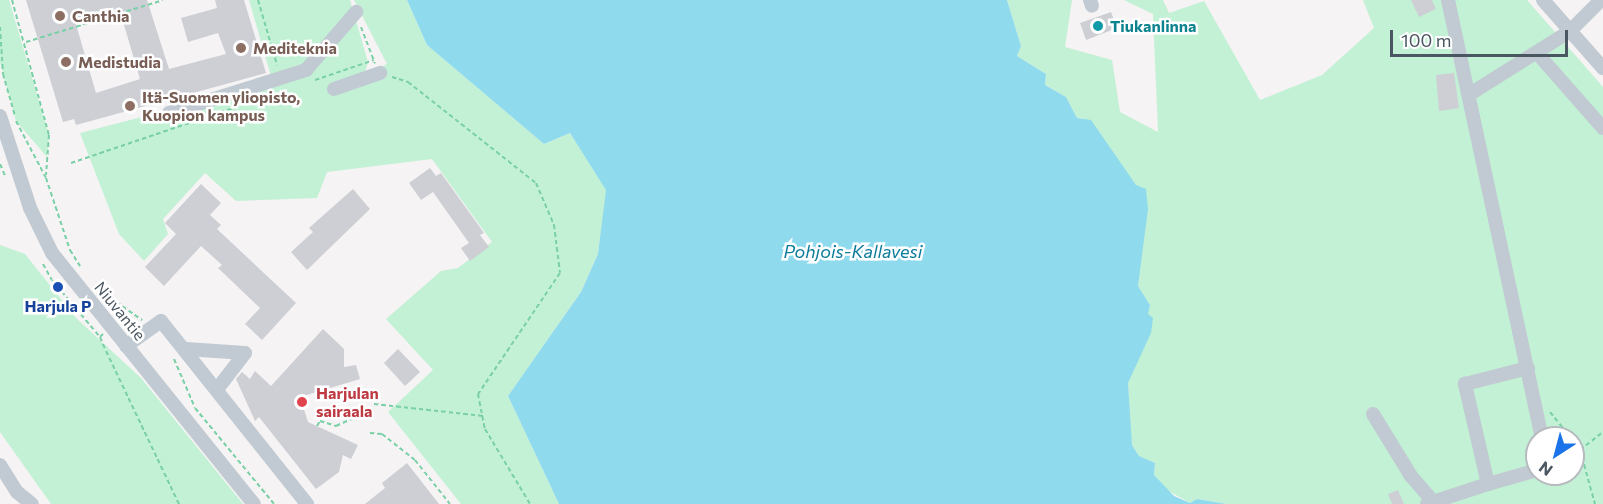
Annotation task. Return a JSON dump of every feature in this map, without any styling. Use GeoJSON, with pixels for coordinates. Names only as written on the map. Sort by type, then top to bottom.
{"type":"FeatureCollection","features":[{"type":"Feature","properties":{"kind":"street"},"geometry":{"type":"LineString","coordinates":[[1448,0],[1470,94],[1480,161],[1540,426]]}},
{"type":"Feature","properties":{"kind":"street"},"geometry":{"type":"LineString","coordinates":[[1543,0],[1603,68]]}},
{"type":"Feature","properties":{"kind":"street"},"geometry":{"type":"LineString","coordinates":[[1470,94],[1570,31],[1600,0]]}},
{"type":"Feature","properties":{"kind":"street"},"geometry":{"type":"LineString","coordinates":[[169,113],[306,70],[356,12]]}},
{"type":"Feature","properties":{"kind":"street"},"geometry":{"type":"LineString","coordinates":[[1537,53],[1603,128]]}},
{"type":"Feature","properties":{"kind":"street"},"geometry":{"type":"LineString","coordinates":[[334,89],[377,66]]}},
{"type":"Feature","properties":{"kind":"street","name":"Niuvantie"},"geometry":{"type":"LineString","coordinates":[[0,116],[43,238],[111,328],[254,504]]}},
{"type":"Feature","properties":{"kind":"street"},"geometry":{"type":"LineString","coordinates":[[126,346],[161,321],[218,388],[307,504]]}},
{"type":"Feature","properties":{"kind":"street"},"geometry":{"type":"LineString","coordinates":[[186,349],[245,353],[218,388]]}},
{"type":"Feature","properties":{"kind":"street"},"geometry":{"type":"LineString","coordinates":[[1488,484],[1465,384],[1528,368]]}},
{"type":"Feature","properties":{"kind":"street"},"geometry":{"type":"LineString","coordinates":[[1373,414],[1411,476],[1430,502],[1525,473]]}},
{"type":"Feature","properties":{"kind":"street"},"geometry":{"type":"LineString","coordinates":[[0,465],[17,492],[32,504]]}},
{"type":"Feature","properties":{"kind":"path"},"geometry":{"type":"LineString","coordinates":[[12,0],[49,135],[46,178]]}},
{"type":"Feature","properties":{"kind":"path"},"geometry":{"type":"LineString","coordinates":[[25,43],[163,0]]}},
{"type":"Feature","properties":{"kind":"path"},"geometry":{"type":"LineString","coordinates":[[258,0],[281,76]]}},
{"type":"Feature","properties":{"kind":"path"},"geometry":{"type":"LineString","coordinates":[[356,12],[377,66]]}},
{"type":"Feature","properties":{"kind":"path"},"geometry":{"type":"LineString","coordinates":[[0,27],[2,74],[16,121],[46,178],[70,250],[82,269]]}},
{"type":"Feature","properties":{"kind":"path"},"geometry":{"type":"LineString","coordinates":[[306,83],[377,66],[408,82],[536,183],[554,225],[560,273],[478,394],[485,429],[530,504]]}},
{"type":"Feature","properties":{"kind":"path"},"geometry":{"type":"LineString","coordinates":[[71,163],[250,102]]}},
{"type":"Feature","properties":{"kind":"path"},"geometry":{"type":"LineString","coordinates":[[94,286],[150,327]]}},
{"type":"Feature","properties":{"kind":"path"},"geometry":{"type":"LineString","coordinates":[[111,328],[100,337],[179,504]]}},
{"type":"Feature","properties":{"kind":"path"},"geometry":{"type":"LineString","coordinates":[[173,357],[195,408],[274,504]]}},
{"type":"Feature","properties":{"kind":"path"},"geometry":{"type":"LineString","coordinates":[[374,404],[483,416]]}},
{"type":"Feature","properties":{"kind":"path"},"geometry":{"type":"LineString","coordinates":[[317,426],[320,421],[336,426],[373,409]]}},
{"type":"Feature","properties":{"kind":"path"},"geometry":{"type":"LineString","coordinates":[[1548,410],[1561,426]]}},
{"type":"Feature","properties":{"kind":"path"},"geometry":{"type":"LineString","coordinates":[[1585,446],[1603,432]]}},
{"type":"Feature","properties":{"kind":"path"},"geometry":{"type":"LineString","coordinates":[[369,433],[382,434],[415,460],[450,504]]}},
{"type":"Feature","properties":{"kind":"path"},"geometry":{"type":"LineString","coordinates":[[1585,468],[1595,504]]}},
{"type":"Feature","properties":{"kind":"green space"},"geometry":{"type":"Polygon","coordinates":[[[0,0],[9,0],[49,135],[47,157],[16,121],[0,62],[0,0]]]}},
{"type":"Feature","properties":{"kind":"green space"},"geometry":{"type":"Polygon","coordinates":[[[249,0],[350,0],[368,62],[364,76],[387,64],[354,0],[407,0],[427,45],[544,144],[570,133],[607,190],[598,254],[581,292],[508,396],[559,504],[461,504],[388,412],[433,370],[386,319],[441,271],[458,268],[492,242],[432,159],[327,172],[317,198],[236,201],[205,173],[163,219],[168,234],[144,261],[119,234],[80,133],[273,83],[249,0]]]}},
{"type":"Feature","properties":{"kind":"green space"},"geometry":{"type":"Polygon","coordinates":[[[1007,0],[1072,0],[1065,47],[1112,60],[1120,112],[1158,132],[1153,14],[1124,0],[1163,0],[1169,13],[1204,1],[1260,100],[1322,75],[1374,28],[1363,0],[1527,0],[1603,87],[1603,504],[1227,504],[1197,499],[1190,503],[1160,486],[1154,475],[1155,463],[1139,456],[1132,445],[1130,430],[1128,383],[1150,305],[1138,286],[1136,185],[1085,119],[1077,118],[1066,97],[1045,85],[1046,74],[1017,56],[1021,46],[1007,0]]]}},
{"type":"Feature","properties":{"kind":"green space"},"geometry":{"type":"Polygon","coordinates":[[[0,245],[25,254],[76,318],[141,378],[243,504],[51,504],[0,432],[0,245]]]}},
{"type":"Feature","properties":{"kind":"water","name":"Pohjois-Kallavesi"},"geometry":{"type":"Polygon","coordinates":[[[407,0],[1007,0],[1021,46],[1017,56],[1046,74],[1045,85],[1066,97],[1077,118],[1091,120],[1136,185],[1146,189],[1148,209],[1138,286],[1150,305],[1148,314],[1153,318],[1151,333],[1128,383],[1132,445],[1139,456],[1155,463],[1154,475],[1174,496],[1190,503],[1197,499],[1227,504],[559,504],[508,396],[581,292],[598,254],[606,190],[570,133],[544,144],[427,45],[407,0]]]}},
{"type":"Feature","properties":{"kind":"building"},"geometry":{"type":"Polygon","coordinates":[[[26,0],[147,0],[169,69],[226,54],[218,33],[188,42],[181,18],[217,8],[215,0],[244,0],[266,73],[76,125],[74,119],[63,122],[26,0]],[[119,8],[75,21],[96,93],[140,79],[119,8]]]}},
{"type":"Feature","properties":{"kind":"building"},"geometry":{"type":"Polygon","coordinates":[[[1411,0],[1432,0],[1436,9],[1419,17],[1411,0]]]}},
{"type":"Feature","properties":{"kind":"building","name":"Tiukanlinna"},"geometry":{"type":"Polygon","coordinates":[[[1111,12],[1117,28],[1086,40],[1080,23],[1111,12]]]}},
{"type":"Feature","properties":{"kind":"building"},"geometry":{"type":"Polygon","coordinates":[[[1454,73],[1459,108],[1439,111],[1436,75],[1454,73]]]}},
{"type":"Feature","properties":{"kind":"building"},"geometry":{"type":"Polygon","coordinates":[[[430,168],[436,176],[441,173],[484,233],[480,235],[489,247],[470,261],[461,248],[469,243],[433,192],[421,200],[409,183],[430,168]]]}},
{"type":"Feature","properties":{"kind":"building"},"geometry":{"type":"Polygon","coordinates":[[[201,184],[221,203],[210,215],[221,225],[217,229],[296,303],[262,340],[245,324],[260,308],[218,268],[222,265],[201,246],[164,286],[145,267],[176,234],[165,223],[201,184]]]}},
{"type":"Feature","properties":{"kind":"building"},"geometry":{"type":"Polygon","coordinates":[[[353,189],[370,209],[307,270],[291,252],[313,232],[309,228],[353,189]]]}},
{"type":"Feature","properties":{"kind":"building"},"geometry":{"type":"Polygon","coordinates":[[[323,329],[344,349],[344,367],[356,365],[360,379],[300,397],[308,422],[358,445],[351,459],[343,455],[339,472],[316,489],[259,417],[255,421],[236,379],[242,372],[250,379],[255,371],[271,386],[323,329]]]}},
{"type":"Feature","properties":{"kind":"building"},"geometry":{"type":"Polygon","coordinates":[[[398,349],[420,372],[405,386],[384,363],[398,349]]]}},
{"type":"Feature","properties":{"kind":"building"},"geometry":{"type":"Polygon","coordinates":[[[407,463],[439,504],[365,504],[385,488],[382,483],[407,463]]]}},
{"type":"Feature","properties":{"kind":"building"},"geometry":{"type":"Polygon","coordinates":[[[1398,490],[1404,504],[1392,504],[1388,494],[1398,490]]]}},
{"type":"Feature","properties":{"kind":"place","name":"Canthia"},"geometry":{"type":"Point","coordinates":[60,16]}},
{"type":"Feature","properties":{"kind":"place","name":"Tiukanlinna"},"geometry":{"type":"Point","coordinates":[1098,26]}},
{"type":"Feature","properties":{"kind":"place","name":"Mediteknia"},"geometry":{"type":"Point","coordinates":[241,48]}},
{"type":"Feature","properties":{"kind":"place","name":"Medistudia"},"geometry":{"type":"Point","coordinates":[66,62]}},
{"type":"Feature","properties":{"kind":"place","name":"Itä-Suomen yliopisto, Kuopion kampus"},"geometry":{"type":"Point","coordinates":[130,106]}},
{"type":"Feature","properties":{"kind":"place","name":"Harjula P"},"geometry":{"type":"Point","coordinates":[58,287]}},
{"type":"Feature","properties":{"kind":"place","name":"Harjulan sairaala"},"geometry":{"type":"Point","coordinates":[302,402]}}]}
